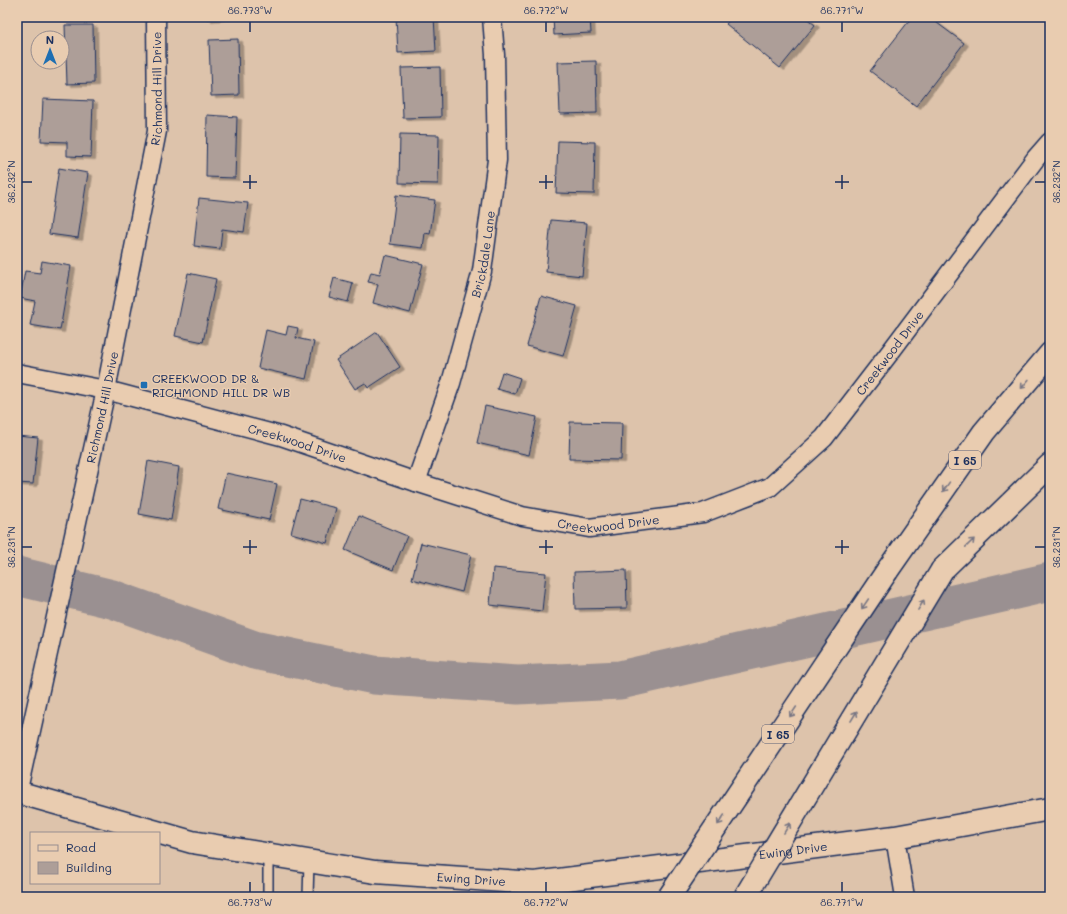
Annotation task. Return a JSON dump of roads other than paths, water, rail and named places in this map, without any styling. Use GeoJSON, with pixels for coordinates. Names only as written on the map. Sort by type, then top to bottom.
{"type":"FeatureCollection","features":[{"type":"Feature","properties":{"kind":"main road","name":"I 65"},"geometry":{"type":"LineString","coordinates":[[669,897],[887,571],[984,432],[1050,354]]}},
{"type":"Feature","properties":{"kind":"main road"},"geometry":{"type":"LineString","coordinates":[[745,897],[942,570],[1050,465]]}},
{"type":"Feature","properties":{"kind":"main road","name":"Ewing Drive"},"geometry":{"type":"LineString","coordinates":[[17,793],[156,832]]}},
{"type":"Feature","properties":{"kind":"main road","name":"Ewing Drive"},"geometry":{"type":"LineString","coordinates":[[160,833],[192,842],[375,872],[535,882],[895,837],[1050,809]]}},
{"type":"Feature","properties":{"kind":"street","name":"Richmond Hill Drive"},"geometry":{"type":"LineString","coordinates":[[17,793],[106,390],[157,131],[156,17]]}},
{"type":"Feature","properties":{"kind":"street","name":"Brickdale Lane"},"geometry":{"type":"LineString","coordinates":[[416,482],[451,383],[482,271],[497,160],[495,55],[492,17]]}},
{"type":"Feature","properties":{"kind":"street","name":"Creekwood Drive"},"geometry":{"type":"LineString","coordinates":[[17,373],[106,390],[281,436],[522,516],[589,528],[703,513],[770,488],[824,438],[1036,158],[1050,142]]}},
{"type":"Feature","properties":{"kind":"street"},"geometry":{"type":"LineString","coordinates":[[895,837],[905,897]]}},
{"type":"Feature","properties":{"kind":"lane"},"geometry":{"type":"LineString","coordinates":[[268,854],[267,897],[273,897]]}},
{"type":"Feature","properties":{"kind":"lane"},"geometry":{"type":"LineString","coordinates":[[308,897],[309,861]]}},
{"type":"Feature","properties":{"kind":"waterway"},"geometry":{"type":"LineString","coordinates":[[17,576],[112,599],[254,650],[374,675],[518,685],[620,680],[1050,582]]}},
{"type":"Feature","properties":{"kind":"place","name":"CREEKWOOD DR & RICHMOND HILL DR WB"},"geometry":{"type":"Point","coordinates":[144,385]}}]}
